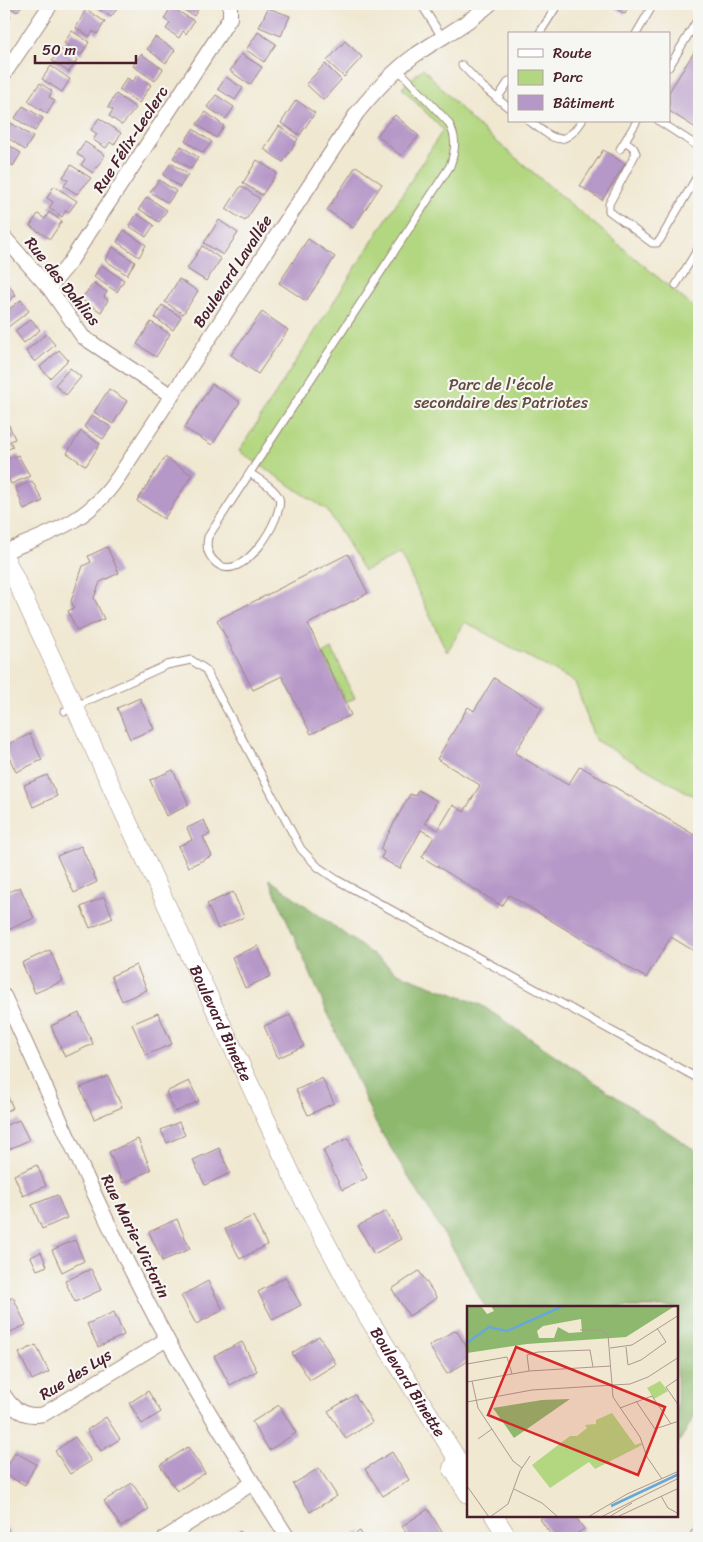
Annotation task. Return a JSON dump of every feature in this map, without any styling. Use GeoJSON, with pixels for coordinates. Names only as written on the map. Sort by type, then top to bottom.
{"type":"FeatureCollection","features":[{"type":"Feature","properties":{"kind":"street"},"geometry":{"type":"LineString","coordinates":[[4,74],[51,4]]}},
{"type":"Feature","properties":{"kind":"street","name":"Rue Félix-Leclerc"},"geometry":{"type":"LineString","coordinates":[[48,288],[68,265],[230,18],[230,4]]}},
{"type":"Feature","properties":{"kind":"street","name":"Boulevard Lavallée"},"geometry":{"type":"LineString","coordinates":[[4,554],[71,522],[96,506],[114,484],[343,133],[373,94],[398,68],[490,4]]}},
{"type":"Feature","properties":{"kind":"street","name":"Rue des Dahlias"},"geometry":{"type":"LineString","coordinates":[[4,237],[48,288],[83,337],[172,396]]}},
{"type":"Feature","properties":{"kind":"street","name":"Boulevard Binette"},"geometry":{"type":"LineString","coordinates":[[4,554],[70,709],[307,1229],[363,1329],[467,1492]]}},
{"type":"Feature","properties":{"kind":"street","name":"Boulevard Binette"},"geometry":{"type":"LineString","coordinates":[[4,580],[70,709],[278,1148],[322,1236],[379,1336],[467,1474]]}},
{"type":"Feature","properties":{"kind":"street","name":"Rue Marie-Victorin"},"geometry":{"type":"LineString","coordinates":[[4,996],[119,1244],[167,1339],[202,1401],[288,1538]]}},
{"type":"Feature","properties":{"kind":"street","name":"Rue des Lys"},"geometry":{"type":"LineString","coordinates":[[4,1395],[11,1406],[22,1413],[44,1414],[167,1339]]}},
{"type":"Feature","properties":{"kind":"street"},"geometry":{"type":"LineString","coordinates":[[166,1538],[253,1483]]}},
{"type":"Feature","properties":{"kind":"street"},"geometry":{"type":"LineString","coordinates":[[483,1517],[496,1538]]}},
{"type":"Feature","properties":{"kind":"street"},"geometry":{"type":"LineString","coordinates":[[495,1517],[508,1538]]}},
{"type":"Feature","properties":{"kind":"lane"},"geometry":{"type":"LineString","coordinates":[[422,4],[442,38]]}},
{"type":"Feature","properties":{"kind":"lane"},"geometry":{"type":"LineString","coordinates":[[540,32],[558,4]]}},
{"type":"Feature","properties":{"kind":"lane"},"geometry":{"type":"LineString","coordinates":[[637,32],[650,10]]}},
{"type":"Feature","properties":{"kind":"lane"},"geometry":{"type":"LineString","coordinates":[[670,65],[699,17]]}},
{"type":"Feature","properties":{"kind":"lane"},"geometry":{"type":"LineString","coordinates":[[462,65],[469,74],[508,107]]}},
{"type":"Feature","properties":{"kind":"lane"},"geometry":{"type":"LineString","coordinates":[[250,473],[274,490],[281,505],[279,515],[250,558],[234,568],[224,567],[216,563],[209,554],[206,546],[208,537],[450,166],[455,153],[453,132],[448,122],[398,68]]}},
{"type":"Feature","properties":{"kind":"lane"},"geometry":{"type":"LineString","coordinates":[[497,99],[508,82]]}},
{"type":"Feature","properties":{"kind":"lane"},"geometry":{"type":"LineString","coordinates":[[530,122],[553,138],[560,140],[573,133],[581,122]]}},
{"type":"Feature","properties":{"kind":"lane"},"geometry":{"type":"LineString","coordinates":[[620,149],[636,122]]}},
{"type":"Feature","properties":{"kind":"lane"},"geometry":{"type":"LineString","coordinates":[[661,122],[699,147]]}},
{"type":"Feature","properties":{"kind":"lane"},"geometry":{"type":"LineString","coordinates":[[625,141],[633,147],[636,153],[609,204],[610,210],[652,243],[657,243],[660,240],[699,174]]}},
{"type":"Feature","properties":{"kind":"lane"},"geometry":{"type":"LineString","coordinates":[[676,285],[699,246]]}},
{"type":"Feature","properties":{"kind":"lane"},"geometry":{"type":"LineString","coordinates":[[70,709],[168,665],[192,660],[205,669],[301,849],[318,867],[337,880],[699,1079]]}},
{"type":"Feature","properties":{"kind":"green space","name":"Parc de l'école secondaire des Patriotes"},"geometry":{"type":"Polygon","coordinates":[[[423,68],[472,121],[699,312],[699,799],[595,740],[575,682],[465,622],[447,652],[400,553],[364,571],[327,510],[239,451],[443,130],[402,88],[423,68]]]}},
{"type":"Feature","properties":{"kind":"green space"},"geometry":{"type":"Polygon","coordinates":[[[332,649],[355,698],[346,702],[323,654],[332,649]]]}},
{"type":"Feature","properties":{"kind":"green space"},"geometry":{"type":"Polygon","coordinates":[[[269,879],[398,973],[481,1005],[699,1153],[699,1409],[678,1443],[678,1306],[484,1306],[456,1254],[376,1124],[269,879]]]}},
{"type":"Feature","properties":{"kind":"building"},"geometry":{"type":"Polygon","coordinates":[[[4,4],[23,4],[17,12],[4,4]]]}},
{"type":"Feature","properties":{"kind":"building"},"geometry":{"type":"Polygon","coordinates":[[[90,4],[116,4],[119,6],[111,17],[90,4]]]}},
{"type":"Feature","properties":{"kind":"building"},"geometry":{"type":"Polygon","coordinates":[[[174,4],[201,4],[194,16],[174,4]]]}},
{"type":"Feature","properties":{"kind":"building"},"geometry":{"type":"Polygon","coordinates":[[[608,4],[630,4],[625,14],[608,4]]]}},
{"type":"Feature","properties":{"kind":"building"},"geometry":{"type":"Polygon","coordinates":[[[171,7],[194,21],[186,34],[183,31],[179,38],[166,29],[170,23],[164,19],[171,7]]]}},
{"type":"Feature","properties":{"kind":"building"},"geometry":{"type":"Polygon","coordinates":[[[268,8],[290,16],[281,36],[259,27],[268,8]]]}},
{"type":"Feature","properties":{"kind":"building"},"geometry":{"type":"Polygon","coordinates":[[[86,9],[105,22],[97,34],[93,31],[90,36],[76,28],[86,9]]]}},
{"type":"Feature","properties":{"kind":"building"},"geometry":{"type":"Polygon","coordinates":[[[4,11],[11,16],[4,28],[4,11]]]}},
{"type":"Feature","properties":{"kind":"building"},"geometry":{"type":"Polygon","coordinates":[[[72,31],[89,42],[81,55],[64,43],[72,31]]]}},
{"type":"Feature","properties":{"kind":"building"},"geometry":{"type":"Polygon","coordinates":[[[258,32],[276,44],[264,62],[246,50],[258,32]]]}},
{"type":"Feature","properties":{"kind":"building"},"geometry":{"type":"Polygon","coordinates":[[[155,37],[175,50],[166,63],[147,49],[155,37]]]}},
{"type":"Feature","properties":{"kind":"building"},"geometry":{"type":"Polygon","coordinates":[[[345,41],[362,57],[344,77],[327,61],[345,41]]]}},
{"type":"Feature","properties":{"kind":"building"},"geometry":{"type":"Polygon","coordinates":[[[699,44],[699,130],[670,112],[670,90],[699,44]]]}},
{"type":"Feature","properties":{"kind":"building"},"geometry":{"type":"Polygon","coordinates":[[[60,49],[77,60],[69,72],[52,61],[60,49]]]}},
{"type":"Feature","properties":{"kind":"building"},"geometry":{"type":"Polygon","coordinates":[[[141,54],[163,69],[155,81],[133,66],[141,54]]]}},
{"type":"Feature","properties":{"kind":"building"},"geometry":{"type":"Polygon","coordinates":[[[241,54],[262,67],[250,85],[230,71],[241,54]]]}},
{"type":"Feature","properties":{"kind":"building"},"geometry":{"type":"Polygon","coordinates":[[[325,64],[341,80],[323,100],[306,84],[325,64]]]}},
{"type":"Feature","properties":{"kind":"building"},"geometry":{"type":"Polygon","coordinates":[[[51,66],[70,79],[62,92],[42,79],[51,66]]]}},
{"type":"Feature","properties":{"kind":"building"},"geometry":{"type":"Polygon","coordinates":[[[137,75],[151,85],[139,103],[119,90],[127,78],[133,82],[137,75]]]}},
{"type":"Feature","properties":{"kind":"building"},"geometry":{"type":"Polygon","coordinates":[[[226,77],[243,88],[235,100],[218,89],[226,77]]]}},
{"type":"Feature","properties":{"kind":"building"},"geometry":{"type":"Polygon","coordinates":[[[40,83],[52,91],[49,97],[55,101],[47,114],[28,101],[40,83]]]}},
{"type":"Feature","properties":{"kind":"building"},"geometry":{"type":"Polygon","coordinates":[[[116,94],[136,108],[122,125],[109,116],[113,110],[108,107],[116,94]]]}},
{"type":"Feature","properties":{"kind":"building"},"geometry":{"type":"Polygon","coordinates":[[[216,95],[234,107],[226,119],[207,107],[216,95]]]}},
{"type":"Feature","properties":{"kind":"building"},"geometry":{"type":"Polygon","coordinates":[[[296,100],[315,113],[300,135],[281,123],[296,100]]]}},
{"type":"Feature","properties":{"kind":"building"},"geometry":{"type":"Polygon","coordinates":[[[23,106],[43,118],[35,131],[15,118],[23,106]]]}},
{"type":"Feature","properties":{"kind":"building"},"geometry":{"type":"Polygon","coordinates":[[[206,112],[224,126],[216,138],[197,124],[206,112]]]}},
{"type":"Feature","properties":{"kind":"building"},"geometry":{"type":"Polygon","coordinates":[[[395,115],[419,136],[401,156],[377,135],[395,115]]]}},
{"type":"Feature","properties":{"kind":"building"},"geometry":{"type":"Polygon","coordinates":[[[99,118],[121,133],[114,145],[110,142],[106,148],[93,140],[97,134],[91,130],[99,118]]]}},
{"type":"Feature","properties":{"kind":"building"},"geometry":{"type":"Polygon","coordinates":[[[11,123],[33,137],[25,150],[4,135],[11,123]]]}},
{"type":"Feature","properties":{"kind":"building"},"geometry":{"type":"Polygon","coordinates":[[[279,126],[298,139],[283,162],[264,149],[279,126]]]}},
{"type":"Feature","properties":{"kind":"building"},"geometry":{"type":"Polygon","coordinates":[[[193,129],[212,142],[203,153],[185,141],[193,129]]]}},
{"type":"Feature","properties":{"kind":"building"},"geometry":{"type":"Polygon","coordinates":[[[4,142],[21,153],[13,166],[4,160],[4,142]]]}},
{"type":"Feature","properties":{"kind":"building"},"geometry":{"type":"Polygon","coordinates":[[[85,142],[105,155],[93,173],[81,165],[85,159],[77,154],[85,142]]]}},
{"type":"Feature","properties":{"kind":"building"},"geometry":{"type":"Polygon","coordinates":[[[181,146],[198,157],[191,169],[173,158],[181,146]]]}},
{"type":"Feature","properties":{"kind":"building"},"geometry":{"type":"Polygon","coordinates":[[[603,150],[625,164],[602,200],[580,186],[603,150]]]}},
{"type":"Feature","properties":{"kind":"building"},"geometry":{"type":"Polygon","coordinates":[[[257,160],[277,173],[262,195],[243,183],[257,160]]]}},
{"type":"Feature","properties":{"kind":"building"},"geometry":{"type":"Polygon","coordinates":[[[171,163],[188,174],[180,187],[163,175],[171,163]]]}},
{"type":"Feature","properties":{"kind":"building"},"geometry":{"type":"Polygon","coordinates":[[[71,165],[91,178],[77,194],[64,186],[68,180],[63,177],[71,165]]]}},
{"type":"Feature","properties":{"kind":"building"},"geometry":{"type":"Polygon","coordinates":[[[356,166],[382,184],[353,228],[327,210],[356,166]]]}},
{"type":"Feature","properties":{"kind":"building"},"geometry":{"type":"Polygon","coordinates":[[[159,180],[176,191],[168,203],[150,192],[159,180]]]}},
{"type":"Feature","properties":{"kind":"building"},"geometry":{"type":"Polygon","coordinates":[[[54,186],[77,201],[69,212],[66,210],[62,217],[49,208],[53,202],[47,198],[54,186]]]}},
{"type":"Feature","properties":{"kind":"building"},"geometry":{"type":"Polygon","coordinates":[[[241,186],[260,199],[245,221],[226,209],[241,186]]]}},
{"type":"Feature","properties":{"kind":"building"},"geometry":{"type":"Polygon","coordinates":[[[147,197],[167,210],[159,222],[139,209],[147,197]]]}},
{"type":"Feature","properties":{"kind":"building"},"geometry":{"type":"Polygon","coordinates":[[[49,212],[62,221],[50,239],[30,226],[38,214],[45,219],[49,212]]]}},
{"type":"Feature","properties":{"kind":"building"},"geometry":{"type":"Polygon","coordinates":[[[137,214],[154,225],[146,237],[129,226],[137,214]]]}},
{"type":"Feature","properties":{"kind":"building"},"geometry":{"type":"Polygon","coordinates":[[[219,220],[238,233],[223,255],[204,243],[219,220]]]}},
{"type":"Feature","properties":{"kind":"building"},"geometry":{"type":"Polygon","coordinates":[[[124,230],[146,245],[139,257],[117,242],[124,230]]]}},
{"type":"Feature","properties":{"kind":"building"},"geometry":{"type":"Polygon","coordinates":[[[308,239],[335,257],[306,301],[279,283],[308,239]]]}},
{"type":"Feature","properties":{"kind":"building"},"geometry":{"type":"Polygon","coordinates":[[[202,246],[221,259],[206,281],[187,269],[202,246]]]}},
{"type":"Feature","properties":{"kind":"building"},"geometry":{"type":"Polygon","coordinates":[[[113,247],[135,262],[127,275],[105,260],[113,247]]]}},
{"type":"Feature","properties":{"kind":"building"},"geometry":{"type":"Polygon","coordinates":[[[101,265],[124,280],[117,292],[94,277],[101,265]]]}},
{"type":"Feature","properties":{"kind":"building"},"geometry":{"type":"Polygon","coordinates":[[[179,279],[198,291],[183,314],[165,302],[179,279]]]}},
{"type":"Feature","properties":{"kind":"building"},"geometry":{"type":"Polygon","coordinates":[[[7,283],[16,295],[4,305],[4,286],[7,283]]]}},
{"type":"Feature","properties":{"kind":"building"},"geometry":{"type":"Polygon","coordinates":[[[94,283],[107,292],[104,297],[108,300],[101,312],[81,299],[94,283]]]}},
{"type":"Feature","properties":{"kind":"building"},"geometry":{"type":"Polygon","coordinates":[[[21,300],[29,311],[8,327],[4,321],[4,313],[21,300]]]}},
{"type":"Feature","properties":{"kind":"building"},"geometry":{"type":"Polygon","coordinates":[[[162,305],[181,317],[173,330],[155,318],[162,305]]]}},
{"type":"Feature","properties":{"kind":"building"},"geometry":{"type":"Polygon","coordinates":[[[262,312],[288,330],[258,374],[231,355],[262,312]]]}},
{"type":"Feature","properties":{"kind":"building"},"geometry":{"type":"Polygon","coordinates":[[[31,319],[40,330],[24,343],[15,331],[31,319]]]}},
{"type":"Feature","properties":{"kind":"building"},"geometry":{"type":"Polygon","coordinates":[[[151,322],[170,334],[156,357],[137,344],[151,322]]]}},
{"type":"Feature","properties":{"kind":"building"},"geometry":{"type":"Polygon","coordinates":[[[46,334],[55,345],[35,362],[26,351],[46,334]]]}},
{"type":"Feature","properties":{"kind":"building"},"geometry":{"type":"Polygon","coordinates":[[[59,350],[68,360],[50,378],[40,367],[59,350]]]}},
{"type":"Feature","properties":{"kind":"building"},"geometry":{"type":"Polygon","coordinates":[[[70,368],[81,377],[66,395],[55,385],[70,368]]]}},
{"type":"Feature","properties":{"kind":"building"},"geometry":{"type":"Polygon","coordinates":[[[212,384],[240,402],[212,445],[184,428],[212,384]]]}},
{"type":"Feature","properties":{"kind":"building"},"geometry":{"type":"Polygon","coordinates":[[[109,389],[127,401],[113,424],[94,412],[109,389]]]}},
{"type":"Feature","properties":{"kind":"building"},"geometry":{"type":"Polygon","coordinates":[[[92,415],[111,427],[103,439],[84,427],[92,415]]]}},
{"type":"Feature","properties":{"kind":"building"},"geometry":{"type":"Polygon","coordinates":[[[9,425],[15,439],[10,441],[13,447],[4,451],[4,428],[9,425]]]}},
{"type":"Feature","properties":{"kind":"building"},"geometry":{"type":"Polygon","coordinates":[[[81,431],[100,444],[86,466],[67,453],[81,431]]]}},
{"type":"Feature","properties":{"kind":"building"},"geometry":{"type":"Polygon","coordinates":[[[18,455],[30,476],[11,484],[5,470],[7,468],[4,461],[18,455]]]}},
{"type":"Feature","properties":{"kind":"building"},"geometry":{"type":"Polygon","coordinates":[[[165,457],[192,475],[164,519],[137,501],[165,457]]]}},
{"type":"Feature","properties":{"kind":"building"},"geometry":{"type":"Polygon","coordinates":[[[32,481],[43,501],[24,510],[16,488],[32,481]]]}},
{"type":"Feature","properties":{"kind":"building"},"geometry":{"type":"Polygon","coordinates":[[[107,547],[119,573],[100,582],[94,598],[104,619],[77,631],[68,611],[74,608],[71,601],[83,566],[91,562],[88,556],[107,547]]]}},
{"type":"Feature","properties":{"kind":"building"},"geometry":{"type":"Polygon","coordinates":[[[348,554],[368,593],[308,624],[351,715],[311,734],[282,676],[253,690],[217,620],[348,554]]]}},
{"type":"Feature","properties":{"kind":"building"},"geometry":{"type":"Polygon","coordinates":[[[494,678],[542,708],[515,753],[568,785],[580,766],[696,836],[699,830],[699,954],[671,937],[646,978],[509,895],[502,906],[422,857],[434,837],[421,830],[400,869],[381,858],[384,852],[380,849],[410,794],[415,796],[418,790],[437,801],[425,823],[438,830],[453,805],[464,812],[480,785],[437,759],[468,707],[474,711],[494,678]]]}},
{"type":"Feature","properties":{"kind":"building"},"geometry":{"type":"Polygon","coordinates":[[[140,698],[154,729],[130,739],[117,708],[140,698]]]}},
{"type":"Feature","properties":{"kind":"building"},"geometry":{"type":"Polygon","coordinates":[[[30,734],[42,760],[16,772],[4,746],[30,734]]]}},
{"type":"Feature","properties":{"kind":"building"},"geometry":{"type":"Polygon","coordinates":[[[173,770],[189,805],[166,816],[150,780],[173,770]]]}},
{"type":"Feature","properties":{"kind":"building"},"geometry":{"type":"Polygon","coordinates":[[[47,775],[57,796],[33,807],[24,785],[47,775]]]}},
{"type":"Feature","properties":{"kind":"building"},"geometry":{"type":"Polygon","coordinates":[[[204,820],[210,834],[203,837],[212,856],[188,867],[178,846],[192,840],[187,828],[204,820]]]}},
{"type":"Feature","properties":{"kind":"building"},"geometry":{"type":"Polygon","coordinates":[[[81,846],[97,882],[74,893],[57,856],[81,846]]]}},
{"type":"Feature","properties":{"kind":"building"},"geometry":{"type":"Polygon","coordinates":[[[20,887],[34,918],[6,931],[4,925],[4,894],[20,887]]]}},
{"type":"Feature","properties":{"kind":"building"},"geometry":{"type":"Polygon","coordinates":[[[233,892],[244,917],[218,929],[207,904],[233,892]]]}},
{"type":"Feature","properties":{"kind":"building"},"geometry":{"type":"Polygon","coordinates":[[[104,897],[113,918],[90,928],[81,907],[104,897]]]}},
{"type":"Feature","properties":{"kind":"building"},"geometry":{"type":"Polygon","coordinates":[[[258,946],[271,976],[245,988],[232,957],[258,946]]]}},
{"type":"Feature","properties":{"kind":"building"},"geometry":{"type":"Polygon","coordinates":[[[50,950],[63,981],[35,993],[22,963],[50,950]]]}},
{"type":"Feature","properties":{"kind":"building"},"geometry":{"type":"Polygon","coordinates":[[[136,965],[147,990],[122,1001],[111,976],[136,965]]]}},
{"type":"Feature","properties":{"kind":"building"},"geometry":{"type":"Polygon","coordinates":[[[79,1013],[93,1044],[65,1057],[51,1026],[79,1013]]]}},
{"type":"Feature","properties":{"kind":"building"},"geometry":{"type":"Polygon","coordinates":[[[158,1013],[172,1044],[146,1055],[132,1024],[158,1013]]]}},
{"type":"Feature","properties":{"kind":"building"},"geometry":{"type":"Polygon","coordinates":[[[290,1015],[304,1046],[278,1058],[264,1026],[290,1015]]]}},
{"type":"Feature","properties":{"kind":"building"},"geometry":{"type":"Polygon","coordinates":[[[108,1076],[122,1107],[94,1119],[80,1088],[108,1076]]]}},
{"type":"Feature","properties":{"kind":"building"},"geometry":{"type":"Polygon","coordinates":[[[322,1078],[334,1103],[308,1115],[296,1090],[322,1078]]]}},
{"type":"Feature","properties":{"kind":"building"},"geometry":{"type":"Polygon","coordinates":[[[189,1081],[199,1101],[175,1112],[166,1092],[189,1081]]]}},
{"type":"Feature","properties":{"kind":"building"},"geometry":{"type":"Polygon","coordinates":[[[4,1088],[13,1108],[4,1112],[4,1088]]]}},
{"type":"Feature","properties":{"kind":"building"},"geometry":{"type":"Polygon","coordinates":[[[19,1120],[29,1140],[5,1151],[4,1126],[19,1120]]]}},
{"type":"Feature","properties":{"kind":"building"},"geometry":{"type":"Polygon","coordinates":[[[179,1122],[185,1135],[167,1143],[161,1130],[179,1122]]]}},
{"type":"Feature","properties":{"kind":"building"},"geometry":{"type":"Polygon","coordinates":[[[348,1138],[367,1178],[342,1190],[323,1150],[348,1138]]]}},
{"type":"Feature","properties":{"kind":"building"},"geometry":{"type":"Polygon","coordinates":[[[138,1139],[151,1170],[123,1183],[109,1152],[138,1139]]]}},
{"type":"Feature","properties":{"kind":"building"},"geometry":{"type":"Polygon","coordinates":[[[219,1148],[230,1173],[205,1185],[193,1160],[219,1148]]]}},
{"type":"Feature","properties":{"kind":"building"},"geometry":{"type":"Polygon","coordinates":[[[37,1165],[46,1186],[23,1196],[14,1175],[37,1165]]]}},
{"type":"Feature","properties":{"kind":"building"},"geometry":{"type":"Polygon","coordinates":[[[57,1195],[67,1218],[42,1229],[32,1205],[57,1195]]]}},
{"type":"Feature","properties":{"kind":"building"},"geometry":{"type":"Polygon","coordinates":[[[386,1211],[401,1239],[374,1254],[358,1226],[386,1211]]]}},
{"type":"Feature","properties":{"kind":"building"},"geometry":{"type":"Polygon","coordinates":[[[253,1216],[267,1245],[240,1259],[225,1229],[253,1216]]]}},
{"type":"Feature","properties":{"kind":"building"},"geometry":{"type":"Polygon","coordinates":[[[177,1219],[190,1249],[162,1261],[149,1232],[177,1219]]]}},
{"type":"Feature","properties":{"kind":"building"},"geometry":{"type":"Polygon","coordinates":[[[75,1240],[84,1261],[62,1272],[52,1250],[75,1240]]]}},
{"type":"Feature","properties":{"kind":"building"},"geometry":{"type":"Polygon","coordinates":[[[41,1252],[47,1266],[37,1270],[31,1257],[41,1252]]]}},
{"type":"Feature","properties":{"kind":"building"},"geometry":{"type":"Polygon","coordinates":[[[91,1269],[101,1290],[75,1302],[65,1281],[91,1269]]]}},
{"type":"Feature","properties":{"kind":"building"},"geometry":{"type":"Polygon","coordinates":[[[419,1271],[437,1298],[409,1316],[392,1289],[419,1271]]]}},
{"type":"Feature","properties":{"kind":"building"},"geometry":{"type":"Polygon","coordinates":[[[285,1277],[301,1305],[273,1320],[258,1292],[285,1277]]]}},
{"type":"Feature","properties":{"kind":"building"},"geometry":{"type":"Polygon","coordinates":[[[208,1281],[223,1310],[196,1324],[181,1296],[208,1281]]]}},
{"type":"Feature","properties":{"kind":"building"},"geometry":{"type":"Polygon","coordinates":[[[13,1297],[26,1325],[8,1333],[4,1323],[4,1302],[13,1297]]]}},
{"type":"Feature","properties":{"kind":"building"},"geometry":{"type":"Polygon","coordinates":[[[114,1312],[124,1335],[98,1347],[87,1324],[114,1312]]]}},
{"type":"Feature","properties":{"kind":"building"},"geometry":{"type":"Polygon","coordinates":[[[456,1330],[467,1347],[467,1362],[447,1374],[429,1346],[456,1330]]]}},
{"type":"Feature","properties":{"kind":"building"},"geometry":{"type":"Polygon","coordinates":[[[319,1336],[336,1364],[310,1380],[292,1353],[319,1336]]]}},
{"type":"Feature","properties":{"kind":"building"},"geometry":{"type":"Polygon","coordinates":[[[242,1342],[257,1371],[230,1385],[214,1356],[242,1342]]]}},
{"type":"Feature","properties":{"kind":"building"},"geometry":{"type":"Polygon","coordinates":[[[36,1345],[49,1372],[32,1380],[19,1353],[36,1345]]]}},
{"type":"Feature","properties":{"kind":"building"},"geometry":{"type":"Polygon","coordinates":[[[148,1391],[161,1412],[142,1424],[129,1403],[148,1391]]]}},
{"type":"Feature","properties":{"kind":"building"},"geometry":{"type":"Polygon","coordinates":[[[355,1395],[372,1422],[346,1439],[328,1411],[355,1395]]]}},
{"type":"Feature","properties":{"kind":"building"},"geometry":{"type":"Polygon","coordinates":[[[279,1405],[296,1433],[269,1450],[252,1422],[279,1405]]]}},
{"type":"Feature","properties":{"kind":"building"},"geometry":{"type":"Polygon","coordinates":[[[106,1417],[120,1439],[101,1451],[87,1430],[106,1417]]]}},
{"type":"Feature","properties":{"kind":"building"},"geometry":{"type":"Polygon","coordinates":[[[75,1437],[91,1461],[70,1474],[55,1451],[75,1437]]]}},
{"type":"Feature","properties":{"kind":"building"},"geometry":{"type":"Polygon","coordinates":[[[188,1447],[205,1473],[177,1491],[160,1465],[188,1447]]]}},
{"type":"Feature","properties":{"kind":"building"},"geometry":{"type":"Polygon","coordinates":[[[15,1452],[36,1464],[25,1485],[4,1474],[15,1452]]]}},
{"type":"Feature","properties":{"kind":"building"},"geometry":{"type":"Polygon","coordinates":[[[392,1452],[409,1480],[383,1496],[365,1469],[392,1452]]]}},
{"type":"Feature","properties":{"kind":"building"},"geometry":{"type":"Polygon","coordinates":[[[319,1468],[337,1496],[310,1512],[293,1484],[319,1468]]]}},
{"type":"Feature","properties":{"kind":"building"},"geometry":{"type":"Polygon","coordinates":[[[132,1483],[149,1509],[121,1527],[104,1501],[132,1483]]]}},
{"type":"Feature","properties":{"kind":"building"},"geometry":{"type":"Polygon","coordinates":[[[428,1509],[445,1537],[410,1538],[402,1526],[428,1509]]]}},
{"type":"Feature","properties":{"kind":"building"},"geometry":{"type":"Polygon","coordinates":[[[543,1517],[576,1517],[584,1529],[570,1538],[553,1538],[540,1519],[543,1517]]]}},
{"type":"Feature","properties":{"kind":"building"},"geometry":{"type":"Polygon","coordinates":[[[699,1520],[699,1538],[687,1538],[699,1520]]]}},
{"type":"Feature","properties":{"kind":"building"},"geometry":{"type":"Polygon","coordinates":[[[4,1525],[10,1534],[4,1538],[4,1525]]]}},
{"type":"Feature","properties":{"kind":"building"},"geometry":{"type":"Polygon","coordinates":[[[240,1531],[245,1538],[229,1538],[240,1531]]]}},
{"type":"Feature","properties":{"kind":"building"},"geometry":{"type":"Polygon","coordinates":[[[360,1531],[364,1538],[349,1538],[360,1531]]]}}]}
